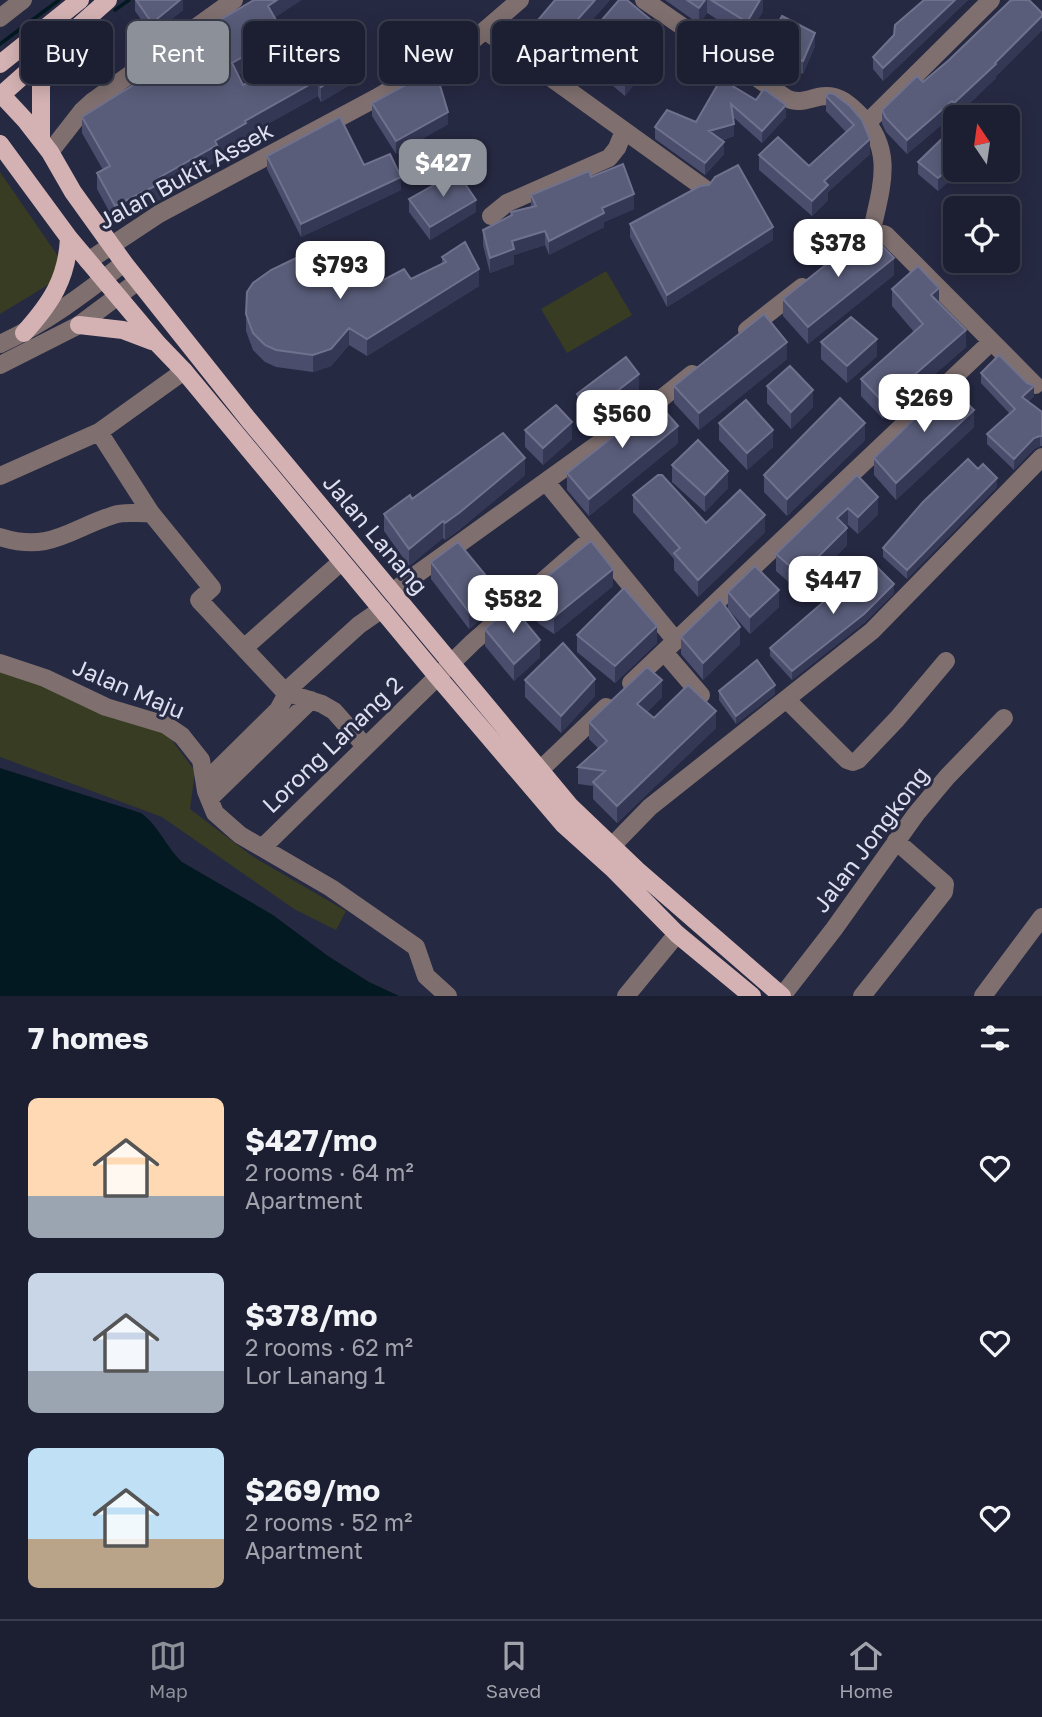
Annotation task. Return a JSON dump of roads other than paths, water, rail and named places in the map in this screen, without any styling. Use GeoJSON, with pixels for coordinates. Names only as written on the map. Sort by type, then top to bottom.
{"type":"FeatureCollection","features":[{"type":"Feature","properties":{"kind":"main road"},"geometry":{"type":"LineString","coordinates":[[0,64],[80,0]]}},
{"type":"Feature","properties":{"kind":"main road"},"geometry":{"type":"LineString","coordinates":[[85,21],[108,0]]}},
{"type":"Feature","properties":{"kind":"main road"},"geometry":{"type":"LineString","coordinates":[[1,95],[21,77]]}},
{"type":"Feature","properties":{"kind":"main road"},"geometry":{"type":"LineString","coordinates":[[42,84],[45,146]]}},
{"type":"Feature","properties":{"kind":"main road","name":"Jalan Lanang"},"geometry":{"type":"LineString","coordinates":[[1,95],[45,146],[110,245],[248,419],[570,806],[611,846],[782,996]]}},
{"type":"Feature","properties":{"kind":"main road"},"geometry":{"type":"LineString","coordinates":[[0,130],[2,147]]}},
{"type":"Feature","properties":{"kind":"main road","name":"Jalan Lanang"},"geometry":{"type":"LineString","coordinates":[[2,147],[88,261],[184,371],[562,824],[677,934],[752,996]]}},
{"type":"Feature","properties":{"kind":"main road"},"geometry":{"type":"LineString","coordinates":[[24,333],[47,308],[57,289],[68,258],[69,238]]}},
{"type":"Feature","properties":{"kind":"main road"},"geometry":{"type":"LineString","coordinates":[[79,325],[123,330],[158,344]]}},
{"type":"Feature","properties":{"kind":"street"},"geometry":{"type":"LineString","coordinates":[[0,18],[23,0]]}},
{"type":"Feature","properties":{"kind":"street"},"geometry":{"type":"LineString","coordinates":[[45,146],[93,101],[234,0]]}},
{"type":"Feature","properties":{"kind":"street"},"geometry":{"type":"LineString","coordinates":[[644,0],[786,98],[794,102],[804,102],[821,97],[837,97],[849,105],[867,123],[883,155],[883,170],[867,234],[886,235],[1035,385]]}},
{"type":"Feature","properties":{"kind":"street"},"geometry":{"type":"LineString","coordinates":[[867,123],[991,0]]}},
{"type":"Feature","properties":{"kind":"street","name":"Jalan Bukit Assek"},"geometry":{"type":"LineString","coordinates":[[88,261],[159,214],[376,97],[486,31],[517,1]]}},
{"type":"Feature","properties":{"kind":"street"},"geometry":{"type":"LineString","coordinates":[[486,31],[704,188]]}},
{"type":"Feature","properties":{"kind":"street"},"geometry":{"type":"LineString","coordinates":[[491,216],[507,203],[609,158],[617,148],[624,131]]}},
{"type":"Feature","properties":{"kind":"street"},"geometry":{"type":"LineString","coordinates":[[0,344],[72,304],[124,263]]}},
{"type":"Feature","properties":{"kind":"street"},"geometry":{"type":"LineString","coordinates":[[736,339],[820,272]]}},
{"type":"Feature","properties":{"kind":"street"},"geometry":{"type":"LineString","coordinates":[[0,365],[79,325],[138,281]]}},
{"type":"Feature","properties":{"kind":"street"},"geometry":{"type":"LineString","coordinates":[[540,770],[991,342]]}},
{"type":"Feature","properties":{"kind":"street"},"geometry":{"type":"LineString","coordinates":[[392,592],[662,398],[706,363]]}},
{"type":"Feature","properties":{"kind":"street"},"geometry":{"type":"LineString","coordinates":[[0,476],[99,432],[184,371]]}},
{"type":"Feature","properties":{"kind":"street"},"geometry":{"type":"LineString","coordinates":[[99,432],[205,594],[244,648],[285,692],[334,711],[365,746]]}},
{"type":"Feature","properties":{"kind":"street"},"geometry":{"type":"LineString","coordinates":[[611,846],[650,807],[872,631],[1042,457]]}},
{"type":"Feature","properties":{"kind":"street"},"geometry":{"type":"LineString","coordinates":[[116,513],[126,494],[127,477]]}},
{"type":"Feature","properties":{"kind":"street"},"geometry":{"type":"LineString","coordinates":[[546,482],[592,538],[670,646],[701,695]]}},
{"type":"Feature","properties":{"kind":"street"},"geometry":{"type":"LineString","coordinates":[[1,537],[25,542],[53,540],[116,513],[151,513]]}},
{"type":"Feature","properties":{"kind":"street","name":"Lorong Lanang 2"},"geometry":{"type":"LineString","coordinates":[[262,848],[451,662],[592,538]]}},
{"type":"Feature","properties":{"kind":"street"},"geometry":{"type":"LineString","coordinates":[[244,648],[341,562]]}},
{"type":"Feature","properties":{"kind":"street"},"geometry":{"type":"LineString","coordinates":[[207,791],[278,710],[285,692],[359,625],[382,609]]}},
{"type":"Feature","properties":{"kind":"street"},"geometry":{"type":"LineString","coordinates":[[786,699],[847,760],[853,762],[897,719],[946,661]]}},
{"type":"Feature","properties":{"kind":"street","name":"Jalan Maju"},"geometry":{"type":"LineString","coordinates":[[0,663],[45,678],[106,707],[166,725],[182,736],[201,760],[207,791],[215,813],[229,826],[331,888],[416,947],[426,976],[448,996]]}},
{"type":"Feature","properties":{"kind":"street"},"geometry":{"type":"LineString","coordinates":[[207,791],[311,700]]}},
{"type":"Feature","properties":{"kind":"street","name":"Jalan Jongkong"},"geometry":{"type":"LineString","coordinates":[[782,996],[834,929],[896,841],[947,777],[1004,718]]}},
{"type":"Feature","properties":{"kind":"street"},"geometry":{"type":"LineString","coordinates":[[862,996],[945,888],[945,884],[896,841]]}},
{"type":"Feature","properties":{"kind":"street"},"geometry":{"type":"LineString","coordinates":[[984,996],[1042,917]]}},
{"type":"Feature","properties":{"kind":"street"},"geometry":{"type":"LineString","coordinates":[[626,996],[677,934]]}},
{"type":"Feature","properties":{"kind":"water"},"geometry":{"type":"Polygon","coordinates":[[[0,768],[141,813],[153,824],[182,862],[273,915],[328,956],[369,982],[399,996],[0,996],[0,768]]]}},
{"type":"Feature","properties":{"kind":"waterway"},"geometry":{"type":"LineString","coordinates":[[0,44],[59,0]]}},
{"type":"Feature","properties":{"kind":"waterway"},"geometry":{"type":"LineString","coordinates":[[115,10],[129,0]]}}]}
